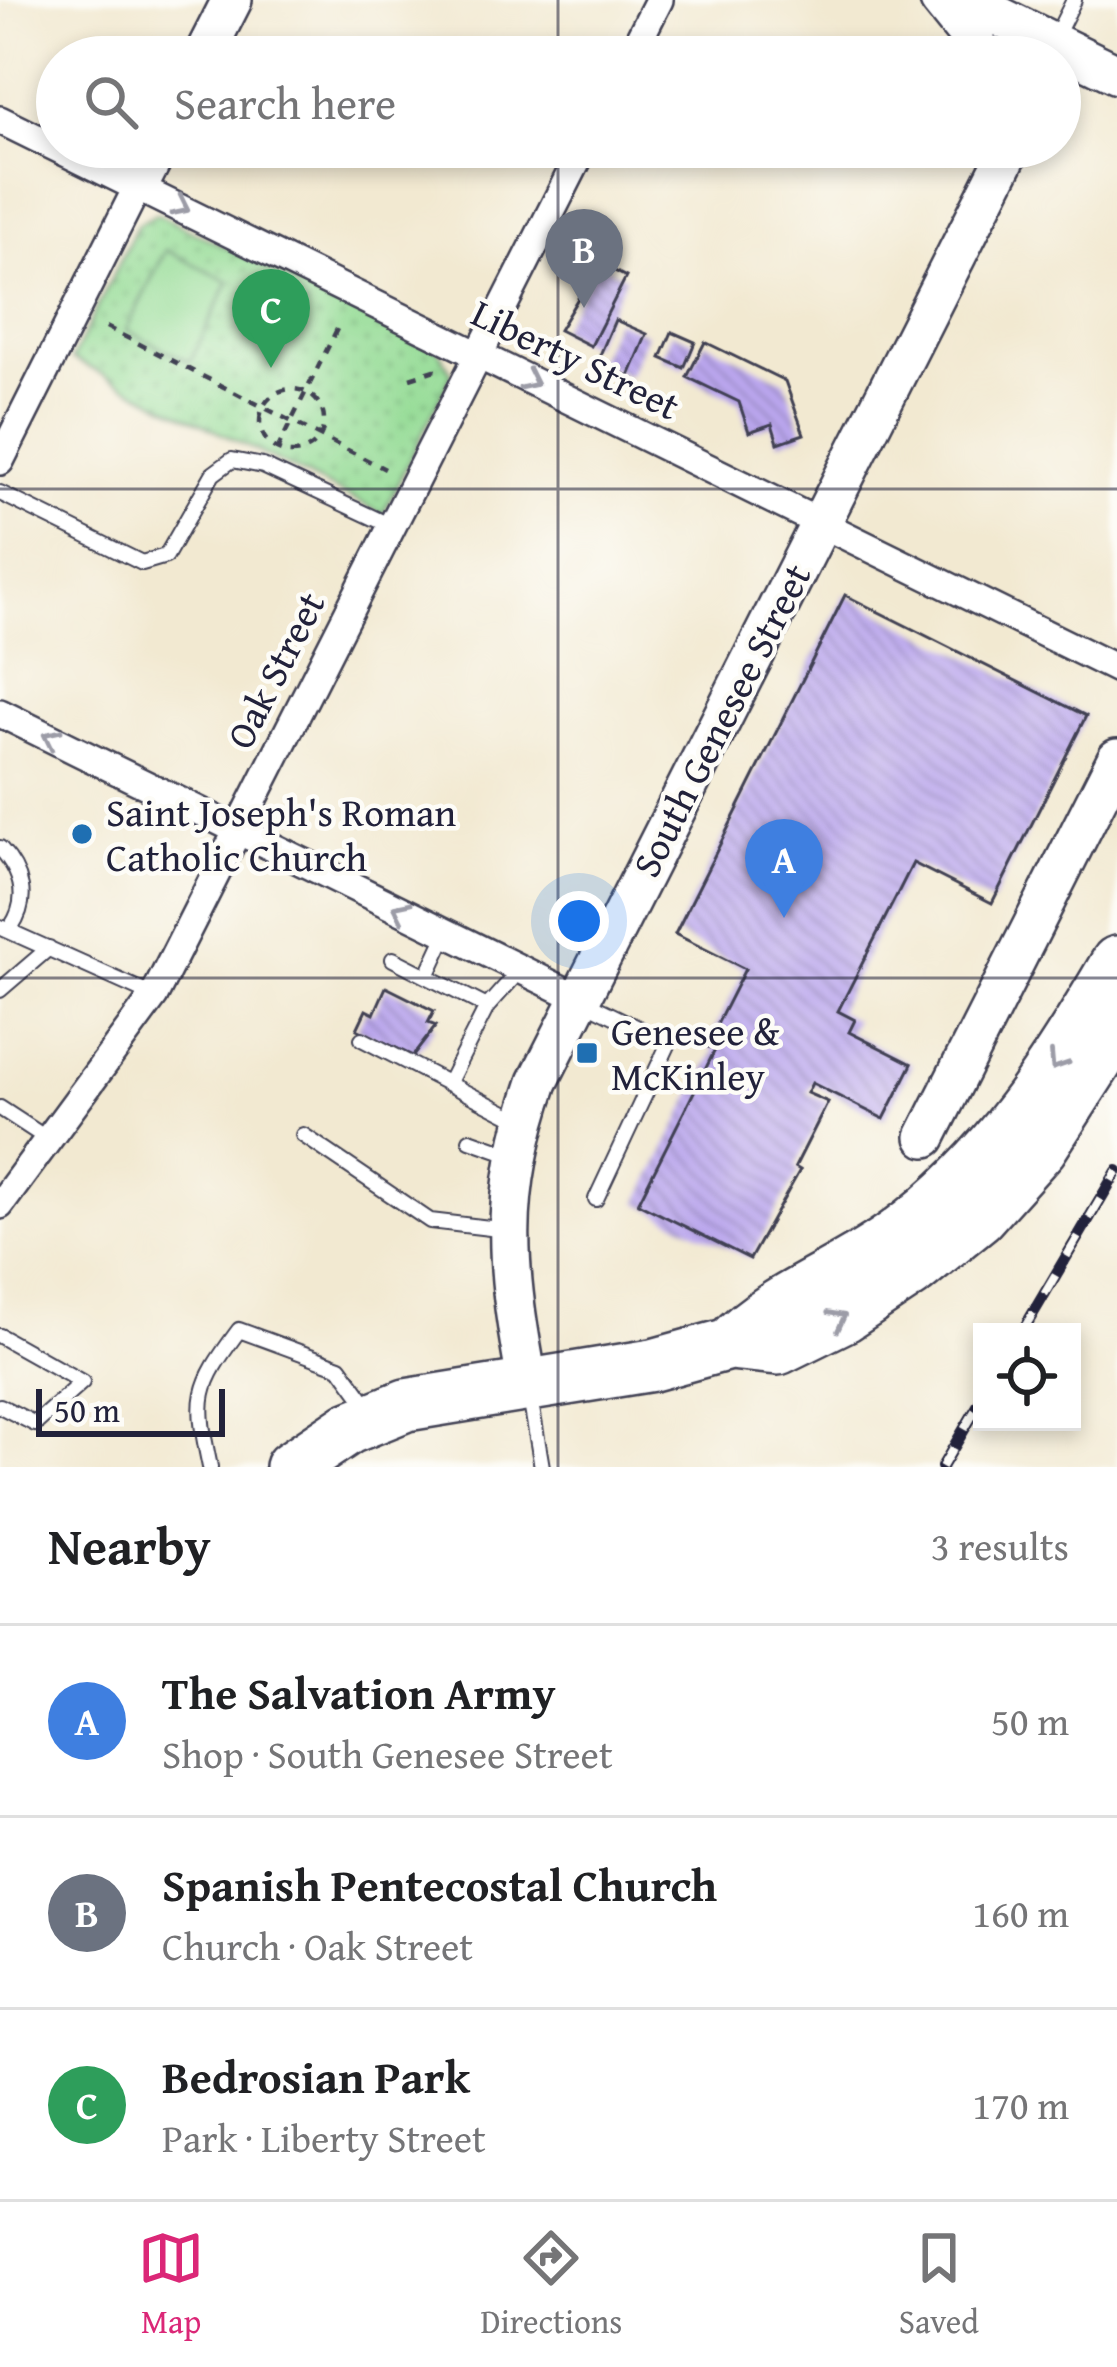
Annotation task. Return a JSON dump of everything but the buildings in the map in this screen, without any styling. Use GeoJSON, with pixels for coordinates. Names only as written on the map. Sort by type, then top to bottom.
{"type":"FeatureCollection","features":[{"type":"Feature","properties":{"kind":"highway"},"geometry":{"type":"LineString","coordinates":[[728,1344],[760,1312],[864,1258],[968,1176],[1049,1076],[1117,962]]}},
{"type":"Feature","properties":{"kind":"highway"},"geometry":{"type":"LineString","coordinates":[[291,1467],[320,1444],[406,1405],[653,1365],[728,1344],[778,1349],[872,1300],[945,1246],[1041,1148],[1117,1030]]}},
{"type":"Feature","properties":{"kind":"main road"},"geometry":{"type":"LineString","coordinates":[[214,36],[232,0]]}},
{"type":"Feature","properties":{"kind":"main road"},"geometry":{"type":"LineString","coordinates":[[940,0],[969,36]]}},
{"type":"Feature","properties":{"kind":"main road"},"geometry":{"type":"LineString","coordinates":[[965,0],[1033,36]]}},
{"type":"Feature","properties":{"kind":"main road"},"geometry":{"type":"LineString","coordinates":[[1081,59],[1117,74]]}},
{"type":"Feature","properties":{"kind":"main road"},"geometry":{"type":"LineString","coordinates":[[138,186],[147,168]]}},
{"type":"Feature","properties":{"kind":"main road"},"geometry":{"type":"LineString","coordinates":[[991,188],[996,168]]}},
{"type":"Feature","properties":{"kind":"main road","name":"South Genesee Street"},"geometry":{"type":"LineString","coordinates":[[528,1386],[507,1230],[519,1139],[581,999],[1001,168]]}},
{"type":"Feature","properties":{"kind":"main road"},"geometry":{"type":"LineString","coordinates":[[926,1137],[1117,759]]}},
{"type":"Feature","properties":{"kind":"street"},"geometry":{"type":"LineString","coordinates":[[641,36],[659,0]]}},
{"type":"Feature","properties":{"kind":"street","name":"Liberty Street"},"geometry":{"type":"LineString","coordinates":[[0,120],[36,137]]}},
{"type":"Feature","properties":{"kind":"street","name":"Liberty Street"},"geometry":{"type":"LineString","coordinates":[[100,168],[1117,669]]}},
{"type":"Feature","properties":{"kind":"street","name":"Oak Street"},"geometry":{"type":"LineString","coordinates":[[0,1205],[154,996],[573,168]]}},
{"type":"Feature","properties":{"kind":"street"},"geometry":{"type":"LineString","coordinates":[[0,461],[138,186]]}},
{"type":"Feature","properties":{"kind":"street"},"geometry":{"type":"LineString","coordinates":[[0,713],[581,999]]}},
{"type":"Feature","properties":{"kind":"lane"},"geometry":{"type":"LineString","coordinates":[[1062,36],[1074,0]]}},
{"type":"Feature","properties":{"kind":"lane"},"geometry":{"type":"LineString","coordinates":[[0,493],[142,563],[166,556],[213,474],[232,460],[262,466],[392,526]]}},
{"type":"Feature","properties":{"kind":"lane"},"geometry":{"type":"LineString","coordinates":[[0,848],[19,870],[22,894],[5,927],[154,996]]}},
{"type":"Feature","properties":{"kind":"lane"},"geometry":{"type":"LineString","coordinates":[[427,976],[448,933]]}},
{"type":"Feature","properties":{"kind":"lane"},"geometry":{"type":"LineString","coordinates":[[0,990],[49,948]]}},
{"type":"Feature","properties":{"kind":"lane"},"geometry":{"type":"LineString","coordinates":[[393,959],[487,1007]]}},
{"type":"Feature","properties":{"kind":"lane"},"geometry":{"type":"LineString","coordinates":[[449,1082],[487,1007],[521,969]]}},
{"type":"Feature","properties":{"kind":"lane"},"geometry":{"type":"LineString","coordinates":[[581,999],[669,1043],[596,1198]]}},
{"type":"Feature","properties":{"kind":"lane"},"geometry":{"type":"LineString","coordinates":[[362,1039],[449,1082],[519,1139]]}},
{"type":"Feature","properties":{"kind":"lane"},"geometry":{"type":"LineString","coordinates":[[0,1108],[49,1140]]}},
{"type":"Feature","properties":{"kind":"lane"},"geometry":{"type":"LineString","coordinates":[[303,1135],[430,1221],[507,1230]]}},
{"type":"Feature","properties":{"kind":"lane"},"geometry":{"type":"LineString","coordinates":[[470,1140],[519,1139]]}},
{"type":"Feature","properties":{"kind":"lane"},"geometry":{"type":"LineString","coordinates":[[210,1467],[197,1409],[210,1370],[238,1330],[340,1367],[375,1416]]}},
{"type":"Feature","properties":{"kind":"lane"},"geometry":{"type":"LineString","coordinates":[[0,1336],[82,1382],[35,1424],[0,1406]]}},
{"type":"Feature","properties":{"kind":"lane"},"geometry":{"type":"LineString","coordinates":[[528,1386],[542,1467]]}},
{"type":"Feature","properties":{"kind":"path"},"geometry":{"type":"LineString","coordinates":[[277,450],[340,323]]}},
{"type":"Feature","properties":{"kind":"path"},"geometry":{"type":"LineString","coordinates":[[106,327],[385,469]]}},
{"type":"Feature","properties":{"kind":"path"},"geometry":{"type":"LineString","coordinates":[[410,377],[435,370]]}},
{"type":"Feature","properties":{"kind":"path"},"geometry":{"type":"LineString","coordinates":[[279,391],[306,392],[324,413],[321,435],[308,450],[277,450],[260,426],[263,406],[279,391]]}},
{"type":"Feature","properties":{"kind":"green space"},"geometry":{"type":"Polygon","coordinates":[[[157,214],[438,350],[452,374],[383,514],[72,359],[138,224],[157,214]]]}},
{"type":"Feature","properties":{"kind":"green space"},"geometry":{"type":"Polygon","coordinates":[[[166,250],[229,282],[190,362],[126,330],[166,250]]]}},
{"type":"Feature","properties":{"kind":"railway"},"geometry":{"type":"LineString","coordinates":[[1027,1323],[1117,1171]]}},
{"type":"Feature","properties":{"kind":"railway"},"geometry":{"type":"LineString","coordinates":[[942,1467],[973,1414]]}},
{"type":"Feature","properties":{"kind":"place","name":"Spanish Pentecostal Church"},"geometry":{"type":"Point","coordinates":[584,308]}},
{"type":"Feature","properties":{"kind":"place","name":"Bedrosian Park"},"geometry":{"type":"Point","coordinates":[271,368]}},
{"type":"Feature","properties":{"kind":"place","name":"Saint Joseph's Roman Catholic Church"},"geometry":{"type":"Point","coordinates":[82,834]}},
{"type":"Feature","properties":{"kind":"place","name":"The Salvation Army"},"geometry":{"type":"Point","coordinates":[784,918]}},
{"type":"Feature","properties":{"kind":"place","name":"Genesee & McKinley"},"geometry":{"type":"Point","coordinates":[587,1053]}}]}
